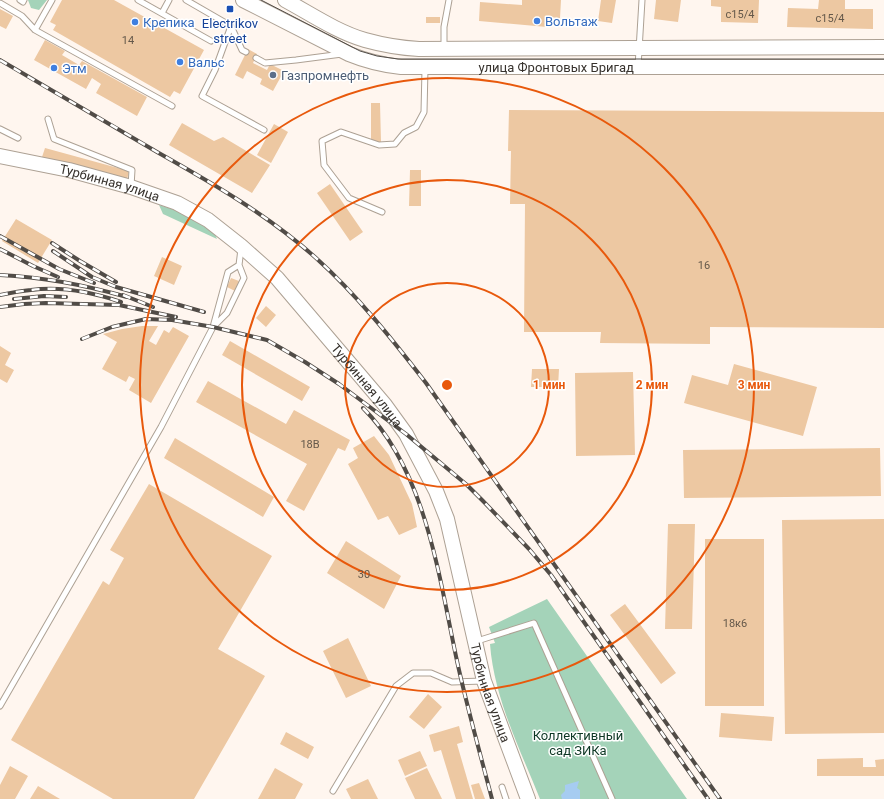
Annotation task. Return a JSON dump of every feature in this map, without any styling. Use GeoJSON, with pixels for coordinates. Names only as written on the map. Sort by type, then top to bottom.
{"type":"FeatureCollection","features":[{"type":"Feature","properties":{"kind":"main road","name":"улица Фронтовых Бригад"},"geometry":{"type":"LineString","coordinates":[[243,0],[348,54],[380,65],[424,68],[884,67]]}},
{"type":"Feature","properties":{"kind":"main road","name":"улица Фронтовых Бригад"},"geometry":{"type":"LineString","coordinates":[[285,0],[331,25],[364,40],[399,48],[884,48]]}},
{"type":"Feature","properties":{"kind":"main road","name":"Турбинная улица"},"geometry":{"type":"LineString","coordinates":[[0,156],[69,170],[131,187],[177,203],[208,220],[242,246],[277,278],[386,406],[406,434],[436,491],[447,519],[484,681],[528,799]]}},
{"type":"Feature","properties":{"kind":"lane"},"geometry":{"type":"LineString","coordinates":[[20,0],[23,2],[24,0]]}},
{"type":"Feature","properties":{"kind":"lane"},"geometry":{"type":"LineString","coordinates":[[35,30],[52,0]]}},
{"type":"Feature","properties":{"kind":"lane"},"geometry":{"type":"LineString","coordinates":[[138,0],[211,41]]}},
{"type":"Feature","properties":{"kind":"lane"},"geometry":{"type":"LineString","coordinates":[[162,13],[169,0]]}},
{"type":"Feature","properties":{"kind":"lane"},"geometry":{"type":"LineString","coordinates":[[186,0],[231,26],[242,50],[246,52]]}},
{"type":"Feature","properties":{"kind":"lane"},"geometry":{"type":"LineString","coordinates":[[444,49],[444,27],[449,0]]}},
{"type":"Feature","properties":{"kind":"lane"},"geometry":{"type":"LineString","coordinates":[[638,68],[642,0]]}},
{"type":"Feature","properties":{"kind":"lane"},"geometry":{"type":"LineString","coordinates":[[0,4],[22,16],[35,30],[172,106]]}},
{"type":"Feature","properties":{"kind":"lane"},"geometry":{"type":"LineString","coordinates":[[231,26],[215,70],[202,96],[264,130]]}},
{"type":"Feature","properties":{"kind":"lane"},"geometry":{"type":"LineString","coordinates":[[256,58],[266,63],[348,54]]}},
{"type":"Feature","properties":{"kind":"lane"},"geometry":{"type":"LineString","coordinates":[[382,212],[349,198],[324,165],[322,141],[341,132],[379,145],[396,144],[404,133],[416,126],[424,112],[424,68]]}},
{"type":"Feature","properties":{"kind":"lane"},"geometry":{"type":"LineString","coordinates":[[48,119],[54,139],[132,170],[131,187]]}},
{"type":"Feature","properties":{"kind":"lane"},"geometry":{"type":"LineString","coordinates":[[0,129],[18,138]]}},
{"type":"Feature","properties":{"kind":"lane"},"geometry":{"type":"LineString","coordinates":[[213,327],[227,313],[244,278],[239,265],[242,246]]}},
{"type":"Feature","properties":{"kind":"lane"},"geometry":{"type":"LineString","coordinates":[[0,706],[161,427],[213,327],[228,272],[239,265]]}},
{"type":"Feature","properties":{"kind":"lane"},"geometry":{"type":"LineString","coordinates":[[474,642],[534,624],[612,799]]}},
{"type":"Feature","properties":{"kind":"lane"},"geometry":{"type":"LineString","coordinates":[[333,791],[396,686],[413,673],[431,673],[452,682],[484,681]]}},
{"type":"Feature","properties":{"kind":"lane"},"geometry":{"type":"LineString","coordinates":[[502,787],[506,799]]}},
{"type":"Feature","properties":{"kind":"green space"},"geometry":{"type":"Polygon","coordinates":[[[28,0],[47,0],[39,10],[31,8],[28,0]]]}},
{"type":"Feature","properties":{"kind":"green space"},"geometry":{"type":"Polygon","coordinates":[[[159,205],[175,210],[214,232],[217,239],[163,214],[159,205]]]}},
{"type":"Feature","properties":{"kind":"green space","name":"Коллективный сад ЗИКа"},"geometry":{"type":"Polygon","coordinates":[[[547,599],[687,799],[540,799],[502,704],[492,664],[490,644],[495,643],[489,627],[547,599]]]}},
{"type":"Feature","properties":{"kind":"water"},"geometry":{"type":"Polygon","coordinates":[[[579,781],[577,788],[580,790],[580,799],[562,799],[561,795],[565,791],[565,785],[579,781]]]}},
{"type":"Feature","properties":{"kind":"building"},"geometry":{"type":"Polygon","coordinates":[[[62,0],[114,0],[204,50],[180,94],[174,91],[170,97],[53,30],[56,25],[50,22],[62,0]]]}},
{"type":"Feature","properties":{"kind":"building"},"geometry":{"type":"Polygon","coordinates":[[[522,0],[561,0],[560,18],[548,17],[547,27],[479,21],[480,2],[522,5],[522,0]]]}},
{"type":"Feature","properties":{"kind":"building"},"geometry":{"type":"Polygon","coordinates":[[[601,0],[616,0],[612,23],[598,21],[601,0]]]}},
{"type":"Feature","properties":{"kind":"building"},"geometry":{"type":"Polygon","coordinates":[[[656,0],[681,0],[678,22],[654,19],[656,0]]]}},
{"type":"Feature","properties":{"kind":"building"},"geometry":{"type":"Polygon","coordinates":[[[711,0],[759,0],[758,23],[721,22],[721,7],[711,6],[711,0]]]}},
{"type":"Feature","properties":{"kind":"building"},"geometry":{"type":"Polygon","coordinates":[[[819,0],[845,0],[845,9],[873,9],[873,29],[787,27],[788,8],[818,9],[819,0]]]}},
{"type":"Feature","properties":{"kind":"building"},"geometry":{"type":"Polygon","coordinates":[[[0,9],[13,16],[6,29],[0,26],[0,9]]]}},
{"type":"Feature","properties":{"kind":"building"},"geometry":{"type":"Polygon","coordinates":[[[426,17],[440,17],[440,23],[426,23],[426,17]]]}},
{"type":"Feature","properties":{"kind":"building"},"geometry":{"type":"Polygon","coordinates":[[[45,40],[65,51],[62,55],[79,65],[82,61],[147,97],[137,116],[96,93],[101,84],[92,78],[86,89],[34,60],[45,40]]]}},
{"type":"Feature","properties":{"kind":"building"},"geometry":{"type":"Polygon","coordinates":[[[248,49],[257,54],[253,63],[267,70],[270,64],[284,71],[273,91],[260,84],[262,79],[247,71],[243,79],[235,75],[248,49]]]}},
{"type":"Feature","properties":{"kind":"building"},"geometry":{"type":"Polygon","coordinates":[[[371,103],[380,103],[381,142],[371,142],[371,103]]]}},
{"type":"Feature","properties":{"kind":"building"},"geometry":{"type":"Polygon","coordinates":[[[509,110],[884,112],[884,328],[710,327],[710,344],[600,343],[601,332],[524,332],[525,204],[510,204],[511,151],[508,151],[509,110]]]}},
{"type":"Feature","properties":{"kind":"building"},"geometry":{"type":"Polygon","coordinates":[[[182,123],[214,141],[223,137],[270,165],[252,193],[169,145],[182,123]]]}},
{"type":"Feature","properties":{"kind":"building"},"geometry":{"type":"Polygon","coordinates":[[[274,124],[288,132],[271,163],[257,155],[274,124]]]}},
{"type":"Feature","properties":{"kind":"building"},"geometry":{"type":"Polygon","coordinates":[[[45,148],[129,171],[127,180],[42,157],[45,148]]]}},
{"type":"Feature","properties":{"kind":"building"},"geometry":{"type":"Polygon","coordinates":[[[410,170],[421,170],[421,206],[409,206],[410,170]]]}},
{"type":"Feature","properties":{"kind":"building"},"geometry":{"type":"Polygon","coordinates":[[[330,184],[363,232],[350,241],[317,193],[330,184]]]}},
{"type":"Feature","properties":{"kind":"building"},"geometry":{"type":"Polygon","coordinates":[[[16,219],[52,240],[38,263],[2,241],[16,219]]]}},
{"type":"Feature","properties":{"kind":"building"},"geometry":{"type":"Polygon","coordinates":[[[162,257],[182,266],[174,285],[154,276],[162,257]]]}},
{"type":"Feature","properties":{"kind":"building"},"geometry":{"type":"Polygon","coordinates":[[[231,278],[239,281],[235,291],[227,287],[231,278]]]}},
{"type":"Feature","properties":{"kind":"building"},"geometry":{"type":"Polygon","coordinates":[[[266,306],[276,315],[266,327],[256,318],[266,306]]]}},
{"type":"Feature","properties":{"kind":"building"},"geometry":{"type":"Polygon","coordinates":[[[142,326],[158,326],[149,341],[156,345],[164,330],[169,333],[173,327],[189,336],[151,403],[129,390],[135,379],[129,376],[126,382],[102,369],[117,342],[103,334],[142,326]]]}},
{"type":"Feature","properties":{"kind":"building"},"geometry":{"type":"Polygon","coordinates":[[[230,341],[310,387],[302,401],[222,355],[230,341]]]}},
{"type":"Feature","properties":{"kind":"building"},"geometry":{"type":"Polygon","coordinates":[[[0,346],[11,353],[5,365],[14,370],[7,383],[0,379],[0,346]]]}},
{"type":"Feature","properties":{"kind":"building"},"geometry":{"type":"Polygon","coordinates":[[[734,364],[817,387],[803,436],[684,403],[692,375],[728,385],[734,364]]]}},
{"type":"Feature","properties":{"kind":"building"},"geometry":{"type":"Polygon","coordinates":[[[532,369],[559,369],[558,387],[531,387],[532,369]]]}},
{"type":"Feature","properties":{"kind":"building"},"geometry":{"type":"Polygon","coordinates":[[[633,372],[635,455],[576,456],[575,373],[633,372]]]}},
{"type":"Feature","properties":{"kind":"building"},"geometry":{"type":"Polygon","coordinates":[[[208,381],[286,424],[294,410],[350,440],[345,451],[338,448],[304,511],[286,501],[307,464],[196,402],[208,381]]]}},
{"type":"Feature","properties":{"kind":"building"},"geometry":{"type":"Polygon","coordinates":[[[374,436],[389,455],[412,504],[417,527],[399,535],[388,516],[378,520],[348,464],[358,458],[353,448],[374,436]]]}},
{"type":"Feature","properties":{"kind":"building"},"geometry":{"type":"Polygon","coordinates":[[[175,438],[274,497],[263,517],[164,458],[175,438]]]}},
{"type":"Feature","properties":{"kind":"building"},"geometry":{"type":"Polygon","coordinates":[[[880,448],[881,496],[684,498],[683,450],[880,448]]]}},
{"type":"Feature","properties":{"kind":"building"},"geometry":{"type":"Polygon","coordinates":[[[149,484],[272,556],[218,649],[265,676],[194,799],[113,799],[11,740],[103,581],[109,585],[124,558],[110,550],[149,484]]]}},
{"type":"Feature","properties":{"kind":"building"},"geometry":{"type":"Polygon","coordinates":[[[884,519],[884,733],[785,734],[782,520],[884,519]]]}},
{"type":"Feature","properties":{"kind":"building"},"geometry":{"type":"Polygon","coordinates":[[[668,524],[695,524],[692,629],[665,629],[668,524]]]}},
{"type":"Feature","properties":{"kind":"building"},"geometry":{"type":"Polygon","coordinates":[[[705,539],[764,539],[764,706],[705,706],[705,539]]]}},
{"type":"Feature","properties":{"kind":"building"},"geometry":{"type":"Polygon","coordinates":[[[346,541],[401,576],[384,609],[327,573],[346,541]]]}},
{"type":"Feature","properties":{"kind":"building"},"geometry":{"type":"Polygon","coordinates":[[[625,604],[676,673],[661,684],[610,615],[625,604]]]}},
{"type":"Feature","properties":{"kind":"building"},"geometry":{"type":"Polygon","coordinates":[[[348,638],[371,686],[346,698],[323,651],[348,638]]]}},
{"type":"Feature","properties":{"kind":"building"},"geometry":{"type":"Polygon","coordinates":[[[428,694],[442,707],[424,729],[409,717],[428,694]]]}},
{"type":"Feature","properties":{"kind":"building"},"geometry":{"type":"Polygon","coordinates":[[[721,713],[774,717],[772,741],[719,737],[721,713]]]}},
{"type":"Feature","properties":{"kind":"building"},"geometry":{"type":"Polygon","coordinates":[[[459,726],[463,742],[457,744],[473,799],[456,799],[441,750],[434,752],[429,735],[459,726]]]}},
{"type":"Feature","properties":{"kind":"building"},"geometry":{"type":"Polygon","coordinates":[[[286,732],[314,747],[308,759],[280,744],[286,732]]]}},
{"type":"Feature","properties":{"kind":"building"},"geometry":{"type":"Polygon","coordinates":[[[420,751],[427,766],[405,776],[398,760],[420,751]]]}},
{"type":"Feature","properties":{"kind":"building"},"geometry":{"type":"Polygon","coordinates":[[[863,758],[863,767],[876,767],[875,760],[884,759],[884,776],[817,776],[817,759],[863,758]]]}},
{"type":"Feature","properties":{"kind":"building"},"geometry":{"type":"Polygon","coordinates":[[[10,766],[28,776],[15,799],[0,799],[0,785],[10,766]]]}},
{"type":"Feature","properties":{"kind":"building"},"geometry":{"type":"Polygon","coordinates":[[[275,768],[303,784],[295,799],[258,799],[275,768]]]}},
{"type":"Feature","properties":{"kind":"building"},"geometry":{"type":"Polygon","coordinates":[[[427,768],[442,799],[415,799],[405,778],[427,768]]]}},
{"type":"Feature","properties":{"kind":"building"},"geometry":{"type":"Polygon","coordinates":[[[368,779],[378,799],[351,799],[346,789],[368,779]]]}},
{"type":"Feature","properties":{"kind":"building"},"geometry":{"type":"Polygon","coordinates":[[[479,783],[485,799],[475,799],[471,785],[479,783]]]}},
{"type":"Feature","properties":{"kind":"building"},"geometry":{"type":"Polygon","coordinates":[[[38,786],[60,799],[30,799],[38,786]]]}},
{"type":"Feature","properties":{"kind":"tram line"},"geometry":{"type":"LineString","coordinates":[[261,0],[360,51],[377,56],[398,59],[884,59]]}},
{"type":"Feature","properties":{"kind":"railway"},"geometry":{"type":"LineString","coordinates":[[0,60],[239,200],[298,242],[346,287],[387,334],[426,383],[720,799]]}},
{"type":"Feature","properties":{"kind":"railway"},"geometry":{"type":"LineString","coordinates":[[0,236],[59,269],[94,283]]}},
{"type":"Feature","properties":{"kind":"railway"},"geometry":{"type":"LineString","coordinates":[[52,243],[116,282]]}},
{"type":"Feature","properties":{"kind":"railway"},"geometry":{"type":"LineString","coordinates":[[0,249],[58,277]]}},
{"type":"Feature","properties":{"kind":"railway"},"geometry":{"type":"LineString","coordinates":[[53,251],[92,277],[116,287],[204,312]]}},
{"type":"Feature","properties":{"kind":"railway"},"geometry":{"type":"LineString","coordinates":[[0,275],[64,282],[127,297]]}},
{"type":"Feature","properties":{"kind":"railway"},"geometry":{"type":"LineString","coordinates":[[0,295],[42,289],[65,289],[99,295],[121,302]]}},
{"type":"Feature","properties":{"kind":"railway"},"geometry":{"type":"LineString","coordinates":[[123,295],[153,307]]}},
{"type":"Feature","properties":{"kind":"railway"},"geometry":{"type":"LineString","coordinates":[[14,299],[44,296],[66,297]]}},
{"type":"Feature","properties":{"kind":"railway"},"geometry":{"type":"LineString","coordinates":[[0,307],[46,303],[119,305],[176,317]]}},
{"type":"Feature","properties":{"kind":"railway"},"geometry":{"type":"LineString","coordinates":[[82,339],[112,327],[146,319],[172,320],[213,327],[267,340],[339,384],[406,434],[467,485],[529,549],[551,575],[708,799]]}},
{"type":"Feature","properties":{"kind":"railway"},"geometry":{"type":"LineString","coordinates":[[363,408],[384,434],[402,462],[416,494],[427,527],[444,595],[465,696],[492,799]]}},
{"type":"Feature","properties":{"kind":"place","name":"Electrikov street"},"geometry":{"type":"Point","coordinates":[230,9]}},
{"type":"Feature","properties":{"kind":"place","name":"Вольтаж"},"geometry":{"type":"Point","coordinates":[537,21]}},
{"type":"Feature","properties":{"kind":"place","name":"Крепика"},"geometry":{"type":"Point","coordinates":[135,22]}},
{"type":"Feature","properties":{"kind":"place","name":"Вальс"},"geometry":{"type":"Point","coordinates":[180,62]}},
{"type":"Feature","properties":{"kind":"place","name":"Этм"},"geometry":{"type":"Point","coordinates":[54,68]}},
{"type":"Feature","properties":{"kind":"place","name":"Газпромнефть"},"geometry":{"type":"Point","coordinates":[273,75]}}]}
